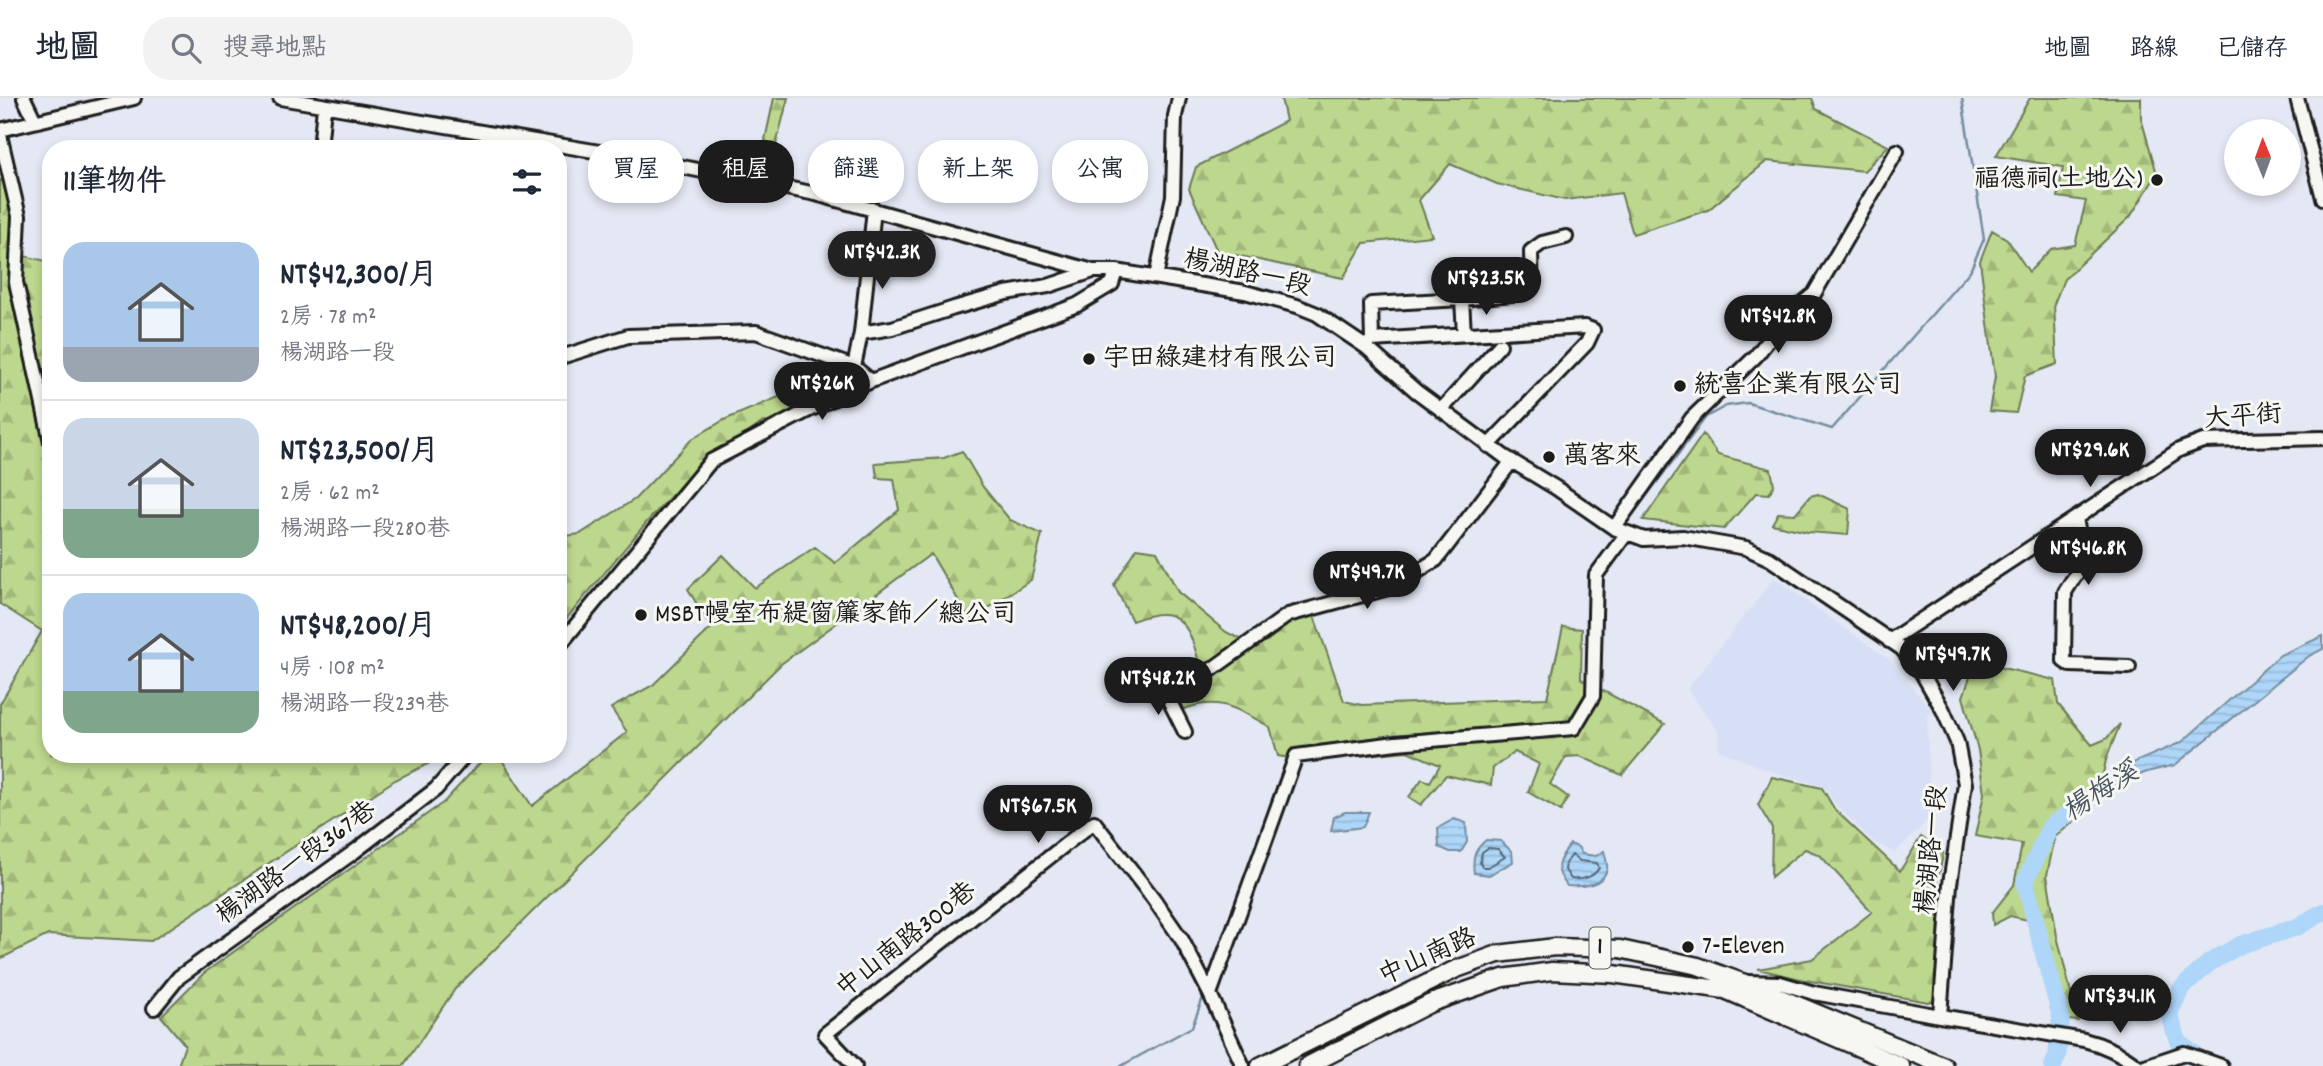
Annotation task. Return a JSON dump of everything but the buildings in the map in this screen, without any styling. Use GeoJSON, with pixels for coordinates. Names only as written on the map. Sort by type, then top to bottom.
{"type":"FeatureCollection","features":[{"type":"Feature","properties":{"kind":"main road","name":"中山南路"},"geometry":{"type":"LineString","coordinates":[[1260,1066],[1454,970],[1499,954],[1555,947],[1620,949],[1698,966],[1944,1066]]}},
{"type":"Feature","properties":{"kind":"main road","name":"中山南路"},"geometry":{"type":"LineString","coordinates":[[1307,1066],[1431,1003],[1503,978],[1552,971],[1601,974],[1725,990],[1901,1066]]}},
{"type":"Feature","properties":{"kind":"street"},"geometry":{"type":"LineString","coordinates":[[24,98],[35,121]]}},
{"type":"Feature","properties":{"kind":"street"},"geometry":{"type":"LineString","coordinates":[[42,401],[16,282],[19,216],[0,132],[134,98]]}},
{"type":"Feature","properties":{"kind":"street","name":"楊湖路一段"},"geometry":{"type":"LineString","coordinates":[[280,98],[525,140]]}},
{"type":"Feature","properties":{"kind":"street"},"geometry":{"type":"LineString","coordinates":[[1156,277],[1173,196],[1175,116],[1179,98]]}},
{"type":"Feature","properties":{"kind":"street"},"geometry":{"type":"LineString","coordinates":[[2297,98],[2323,198]]}},
{"type":"Feature","properties":{"kind":"street"},"geometry":{"type":"LineString","coordinates":[[321,140],[324,107]]}},
{"type":"Feature","properties":{"kind":"street","name":"楊湖路一段"},"geometry":{"type":"LineString","coordinates":[[567,147],[653,161],[816,194],[1093,271],[1116,271],[1245,292],[1297,306],[1369,343],[1441,410],[1488,446],[1621,531],[1644,539],[1683,537],[1746,548],[1770,559],[1901,648],[1919,668],[1943,709],[1957,742],[1965,784],[1950,884],[1940,1016]]}},
{"type":"Feature","properties":{"kind":"street"},"geometry":{"type":"LineString","coordinates":[[1243,1066],[1208,990],[1296,756],[1396,743],[1574,728],[1593,696],[1596,575],[1692,418],[1756,356],[1787,316],[1814,294],[1897,151]]}},
{"type":"Feature","properties":{"kind":"street"},"geometry":{"type":"LineString","coordinates":[[854,367],[861,333],[874,209]]}},
{"type":"Feature","properties":{"kind":"street"},"geometry":{"type":"LineString","coordinates":[[1488,446],[1587,343],[1593,330],[1585,327],[1464,334],[1369,343],[1371,304],[1523,293],[1529,287],[1531,278],[1531,251],[1542,243],[1566,237]]}},
{"type":"Feature","properties":{"kind":"street"},"geometry":{"type":"LineString","coordinates":[[861,333],[892,328],[993,297],[1048,286],[1093,271]]}},
{"type":"Feature","properties":{"kind":"street"},"geometry":{"type":"LineString","coordinates":[[567,636],[711,461],[871,380],[1077,304],[1112,284],[1116,271]]}},
{"type":"Feature","properties":{"kind":"street"},"geometry":{"type":"LineString","coordinates":[[1462,299],[1464,334]]}},
{"type":"Feature","properties":{"kind":"street"},"geometry":{"type":"LineString","coordinates":[[567,355],[628,336],[756,332],[854,367],[871,380]]}},
{"type":"Feature","properties":{"kind":"street"},"geometry":{"type":"LineString","coordinates":[[1441,410],[1500,345]]}},
{"type":"Feature","properties":{"kind":"street","name":"大平街"},"geometry":{"type":"LineString","coordinates":[[1889,641],[2179,450],[2203,441],[2323,438]]}},
{"type":"Feature","properties":{"kind":"street"},"geometry":{"type":"LineString","coordinates":[[1169,700],[1288,615],[1392,587],[1436,559],[1512,461]]}},
{"type":"Feature","properties":{"kind":"street"},"geometry":{"type":"LineString","coordinates":[[2076,518],[2084,562],[2065,592],[2064,661],[2070,665],[2129,667]]}},
{"type":"Feature","properties":{"kind":"street"},"geometry":{"type":"LineString","coordinates":[[1154,685],[1169,700],[1185,732]]}},
{"type":"Feature","properties":{"kind":"street","name":"楊湖路一段367巷"},"geometry":{"type":"LineString","coordinates":[[154,1008],[180,977],[354,852],[436,789],[458,763]]}},
{"type":"Feature","properties":{"kind":"street","name":"中山南路300巷"},"geometry":{"type":"LineString","coordinates":[[855,1066],[825,1034],[1094,822],[1182,940],[1208,990]]}},
{"type":"Feature","properties":{"kind":"street"},"geometry":{"type":"LineString","coordinates":[[1725,990],[1742,982],[1780,983],[1814,993],[2084,1040],[2103,1045],[2138,1066]]}},
{"type":"Feature","properties":{"kind":"street"},"geometry":{"type":"LineString","coordinates":[[2145,1066],[2184,1053],[2220,1065]]}},
{"type":"Feature","properties":{"kind":"shaded area"},"geometry":{"type":"Polygon","coordinates":[[[1774,578],[1891,661],[1931,710],[1927,715],[1930,818],[1895,853],[1874,842],[1836,805],[1823,786],[1770,771],[1718,750],[1718,731],[1687,689],[1774,578]]]}},
{"type":"Feature","properties":{"kind":"green space"},"geometry":{"type":"Polygon","coordinates":[[[774,98],[788,98],[777,140],[765,140],[774,98]]]}},
{"type":"Feature","properties":{"kind":"green space"},"geometry":{"type":"Polygon","coordinates":[[[1281,98],[1812,98],[1816,109],[1888,146],[1864,171],[1767,161],[1708,210],[1633,234],[1621,193],[1565,200],[1497,184],[1450,164],[1419,200],[1432,236],[1364,243],[1343,278],[1217,251],[1189,189],[1196,167],[1286,121],[1281,98]]]}},
{"type":"Feature","properties":{"kind":"green space"},"geometry":{"type":"Polygon","coordinates":[[[2030,98],[2141,98],[2141,118],[2157,174],[2130,217],[2064,279],[2054,304],[2057,364],[2025,376],[2016,413],[1989,411],[1995,377],[1980,261],[1992,230],[2007,239],[2029,272],[2051,249],[2075,245],[2086,201],[2058,197],[2063,167],[1996,156],[2030,98]]]}},
{"type":"Feature","properties":{"kind":"green space"},"geometry":{"type":"Polygon","coordinates":[[[0,180],[8,183],[19,255],[42,260],[42,631],[0,604],[0,180]]]}},
{"type":"Feature","properties":{"kind":"green space"},"geometry":{"type":"Polygon","coordinates":[[[807,385],[831,388],[771,423],[763,422],[751,433],[704,460],[646,523],[567,618],[567,536],[580,534],[635,499],[692,439],[724,420],[807,385]]]}},
{"type":"Feature","properties":{"kind":"green space"},"geometry":{"type":"Polygon","coordinates":[[[1703,434],[1718,455],[1771,469],[1774,485],[1769,494],[1756,493],[1724,529],[1643,520],[1703,434]]]}},
{"type":"Feature","properties":{"kind":"green space"},"geometry":{"type":"Polygon","coordinates":[[[962,451],[983,487],[1010,520],[1042,534],[1031,580],[970,620],[931,554],[781,664],[455,989],[403,1066],[178,1066],[185,1045],[161,1016],[204,973],[444,802],[480,763],[504,763],[532,806],[627,732],[611,708],[653,685],[711,628],[688,589],[723,555],[755,588],[815,547],[835,563],[899,510],[894,479],[877,478],[875,463],[944,458],[962,451]]]}},
{"type":"Feature","properties":{"kind":"green space"},"geometry":{"type":"Polygon","coordinates":[[[1818,494],[1850,509],[1848,535],[1808,532],[1772,524],[1778,513],[1795,514],[1810,496],[1818,494]]]}},
{"type":"Feature","properties":{"kind":"green space"},"geometry":{"type":"Polygon","coordinates":[[[1137,548],[1157,551],[1178,592],[1226,632],[1236,637],[1267,641],[1293,621],[1314,616],[1344,701],[1362,705],[1547,698],[1563,627],[1582,629],[1581,679],[1665,724],[1622,775],[1580,756],[1566,757],[1550,784],[1568,797],[1561,811],[1528,792],[1539,764],[1515,752],[1493,768],[1491,785],[1446,775],[1421,805],[1409,797],[1422,779],[1430,782],[1440,765],[1407,751],[1307,761],[1278,756],[1270,727],[1248,715],[1219,704],[1197,705],[1184,709],[1171,681],[1199,663],[1187,630],[1176,618],[1169,615],[1153,615],[1132,621],[1114,585],[1137,548]]]}},
{"type":"Feature","properties":{"kind":"green space"},"geometry":{"type":"Polygon","coordinates":[[[42,631],[42,763],[430,763],[395,780],[151,941],[48,935],[0,959],[0,704],[42,631]]]}},
{"type":"Feature","properties":{"kind":"green space"},"geometry":{"type":"Polygon","coordinates":[[[1982,642],[1999,667],[2055,680],[2058,704],[2092,745],[2106,739],[2120,724],[2106,760],[2097,802],[2055,837],[2047,875],[2057,936],[2078,1021],[2067,1020],[2042,923],[2010,916],[1993,925],[1992,913],[2014,885],[2022,844],[1975,836],[1984,794],[1978,750],[1963,697],[1982,642]]]}},
{"type":"Feature","properties":{"kind":"green space"},"geometry":{"type":"Polygon","coordinates":[[[1772,777],[1822,788],[1835,810],[1900,871],[1921,837],[1943,852],[1930,913],[1939,917],[1938,994],[1935,1000],[1928,1002],[1758,969],[1812,959],[1872,912],[1820,855],[1805,849],[1771,877],[1772,828],[1758,805],[1772,777]]]}},
{"type":"Feature","properties":{"kind":"water"},"geometry":{"type":"Polygon","coordinates":[[[2323,636],[2323,649],[2309,656],[2175,765],[2147,772],[2103,789],[2112,772],[2182,742],[2280,655],[2323,636]]]}},
{"type":"Feature","properties":{"kind":"water"},"geometry":{"type":"Polygon","coordinates":[[[1345,812],[1369,812],[1363,827],[1331,831],[1334,817],[1345,812]]]}},
{"type":"Feature","properties":{"kind":"water"},"geometry":{"type":"Polygon","coordinates":[[[1454,819],[1466,823],[1467,842],[1461,852],[1450,852],[1439,847],[1438,828],[1454,819]]]}},
{"type":"Feature","properties":{"kind":"water"},"geometry":{"type":"Polygon","coordinates":[[[1486,840],[1501,841],[1512,852],[1513,862],[1489,875],[1474,873],[1473,868],[1476,851],[1486,840]]]}},
{"type":"Feature","properties":{"kind":"water"},"geometry":{"type":"Polygon","coordinates":[[[1570,844],[1578,847],[1582,854],[1596,856],[1604,851],[1607,869],[1601,879],[1585,886],[1567,886],[1558,865],[1570,844]]]}},
{"type":"Feature","properties":{"kind":"waterway"},"geometry":{"type":"LineString","coordinates":[[1624,526],[1706,417],[1726,406],[1748,403],[1832,429],[1970,271],[1984,239],[1962,98]]}},
{"type":"Feature","properties":{"kind":"waterway"},"geometry":{"type":"LineString","coordinates":[[1592,571],[1618,534]]}},
{"type":"Feature","properties":{"kind":"waterway"},"geometry":{"type":"LineString","coordinates":[[1264,827],[1292,749],[1395,735],[1568,722],[1588,689]]}},
{"type":"Feature","properties":{"kind":"waterway","name":"楊梅溪"},"geometry":{"type":"LineString","coordinates":[[2053,1066],[2057,1057],[2061,1017],[2025,882],[2050,827],[2120,776]]}},
{"type":"Feature","properties":{"kind":"waterway"},"geometry":{"type":"LineString","coordinates":[[2203,1062],[2178,1041],[2169,1013],[2181,989],[2209,963],[2240,945],[2297,927],[2323,912]]}},
{"type":"Feature","properties":{"kind":"waterway"},"geometry":{"type":"LineString","coordinates":[[1121,1066],[1192,1027],[1204,995]]}},
{"type":"Feature","properties":{"kind":"place","name":"福德祠(土地公)"},"geometry":{"type":"Point","coordinates":[2157,180]}},
{"type":"Feature","properties":{"kind":"place","name":"宇田綠建材有限公司"},"geometry":{"type":"Point","coordinates":[1089,359]}},
{"type":"Feature","properties":{"kind":"place","name":"統喜企業有限公司"},"geometry":{"type":"Point","coordinates":[1680,386]}},
{"type":"Feature","properties":{"kind":"place","name":"萬客來"},"geometry":{"type":"Point","coordinates":[1549,457]}},
{"type":"Feature","properties":{"kind":"place","name":"MSBT幔室布緹窗簾家飾／總公司"},"geometry":{"type":"Point","coordinates":[641,615]}},
{"type":"Feature","properties":{"kind":"place","name":"7-Eleven"},"geometry":{"type":"Point","coordinates":[1688,947]}}]}
